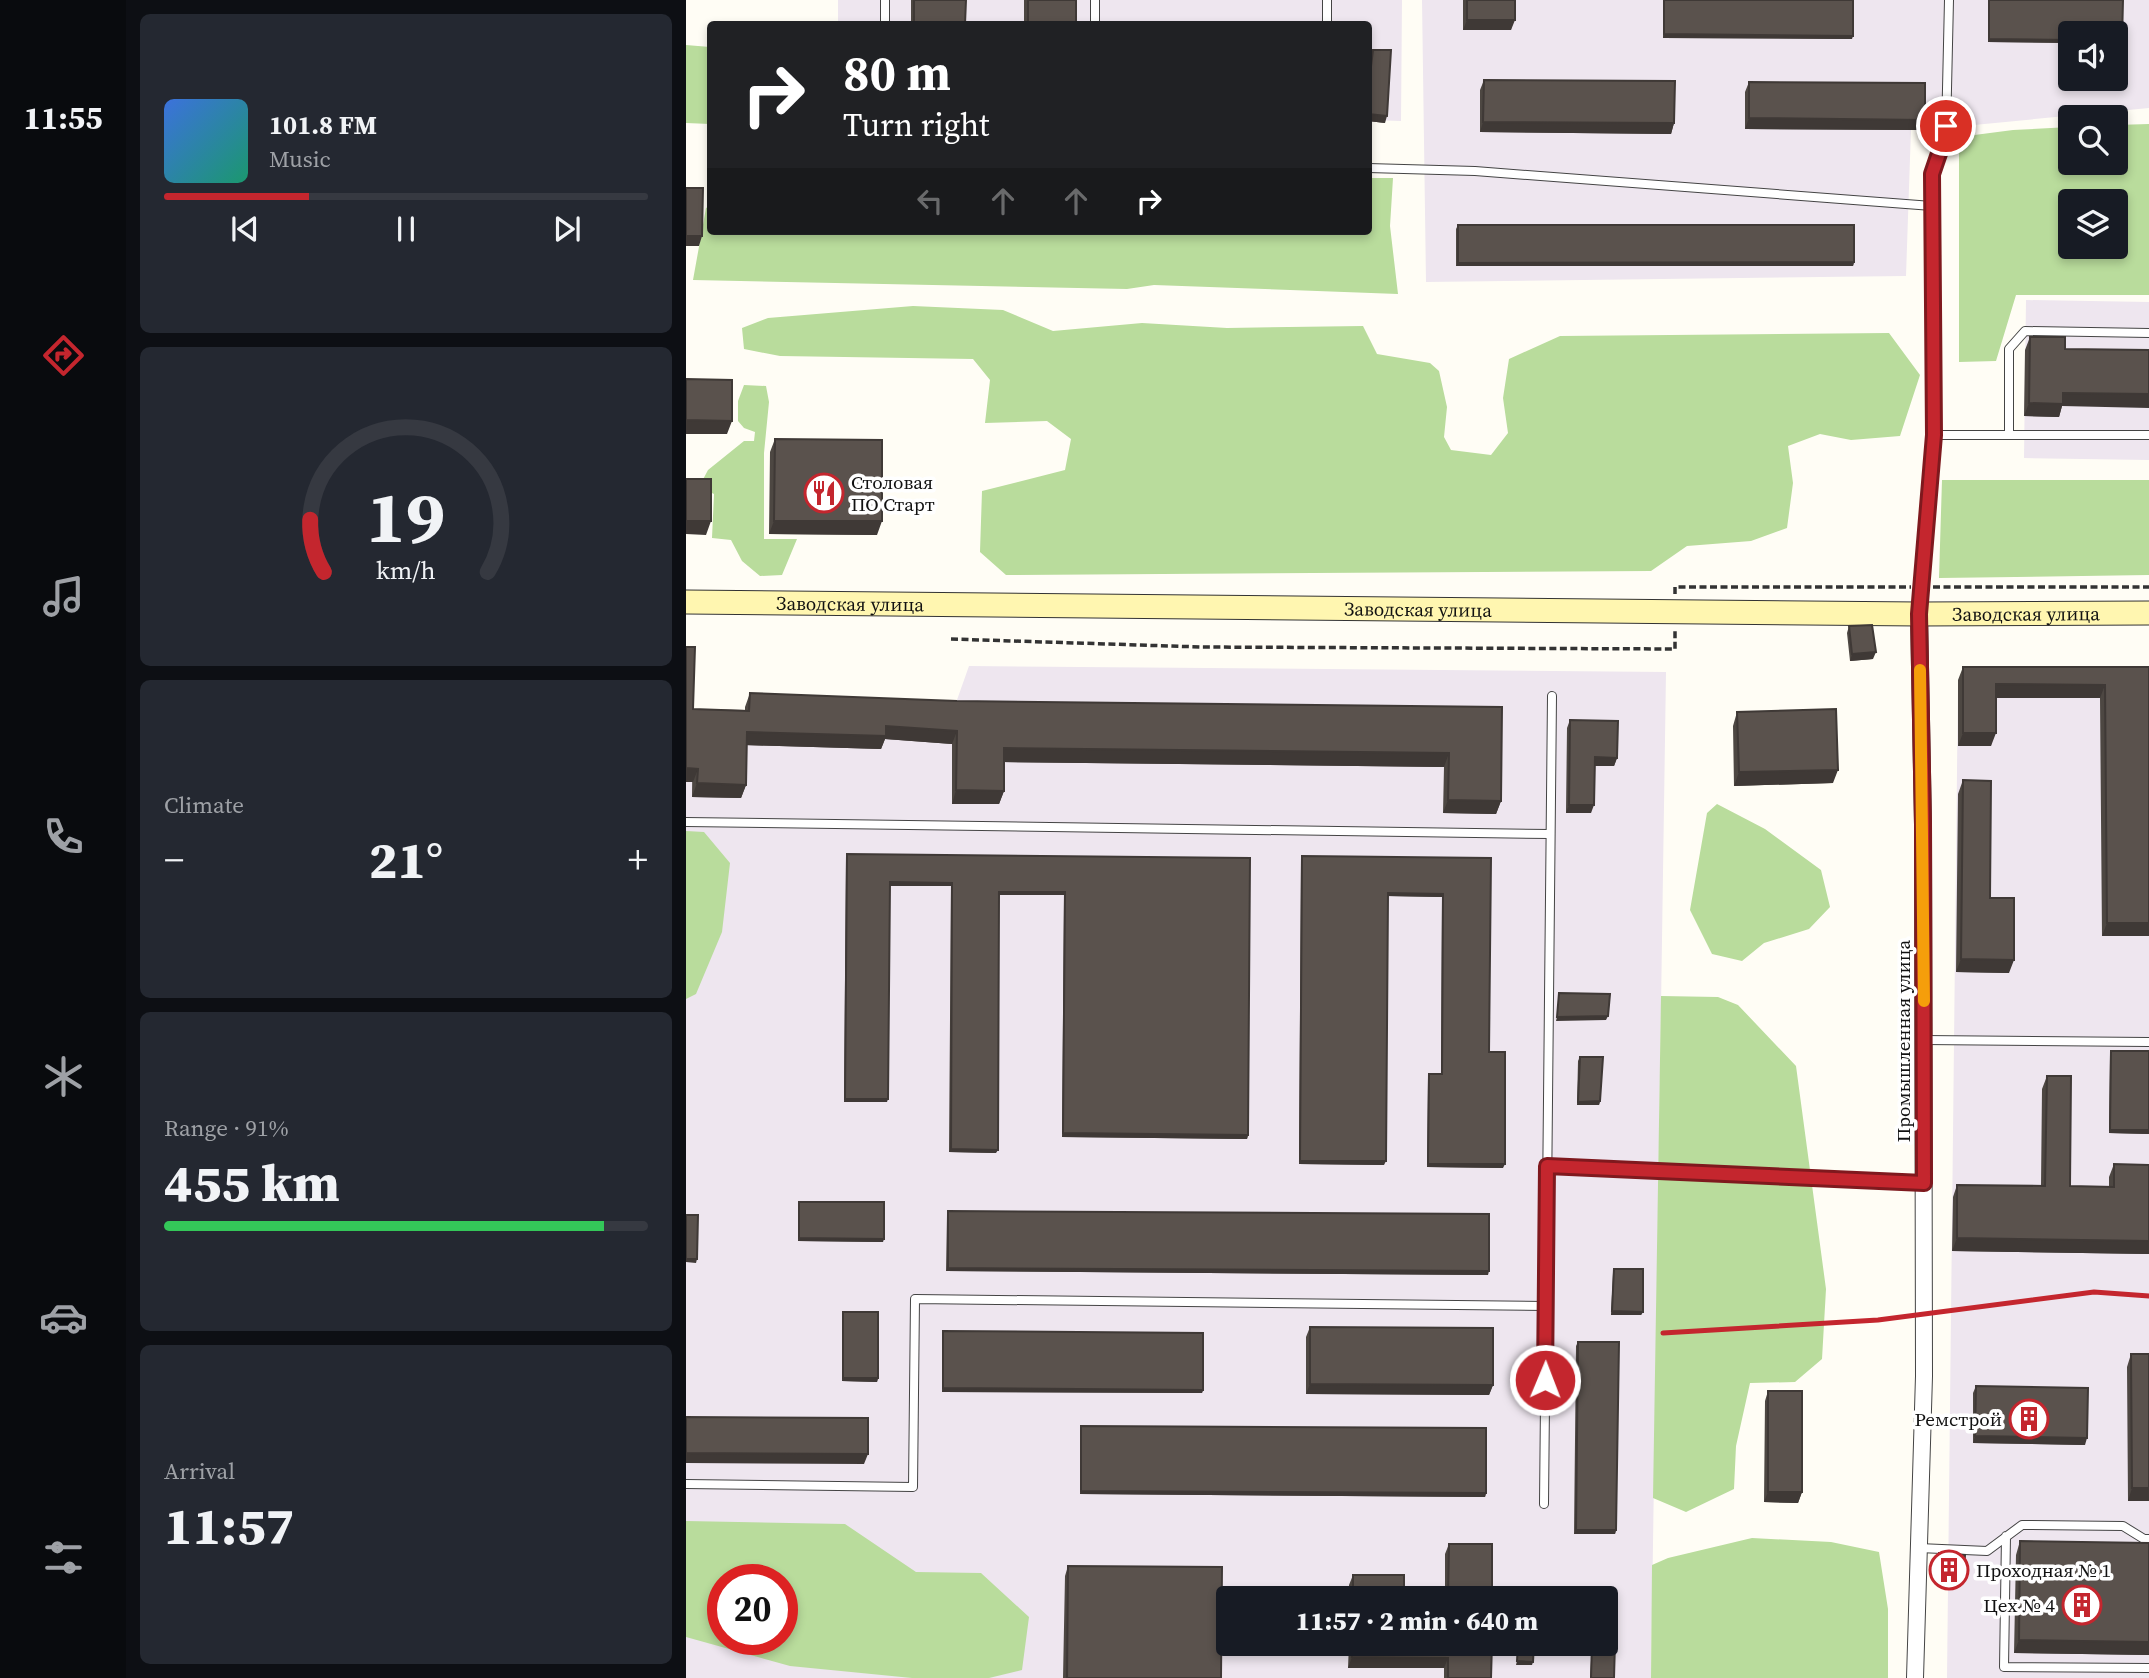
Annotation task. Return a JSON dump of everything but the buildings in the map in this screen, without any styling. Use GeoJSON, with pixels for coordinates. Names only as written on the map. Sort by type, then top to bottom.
{"type":"FeatureCollection","features":[{"type":"Feature","properties":{"kind":"main road","name":"Заводская улица"},"geometry":{"type":"LineString","coordinates":[[686,602],[1919,614],[2149,613]]}},
{"type":"Feature","properties":{"kind":"street","name":"Промышленная улица"},"geometry":{"type":"LineString","coordinates":[[1915,1678],[1924,1376],[1924,1040],[1919,614]]}},
{"type":"Feature","properties":{"kind":"lane"},"geometry":{"type":"LineString","coordinates":[[885,21],[886,0]]}},
{"type":"Feature","properties":{"kind":"lane"},"geometry":{"type":"LineString","coordinates":[[1095,0],[1095,21]]}},
{"type":"Feature","properties":{"kind":"lane"},"geometry":{"type":"LineString","coordinates":[[1327,0],[1327,21]]}},
{"type":"Feature","properties":{"kind":"lane"},"geometry":{"type":"LineString","coordinates":[[1919,614],[1934,435],[1932,174],[1946,133],[1949,0]]}},
{"type":"Feature","properties":{"kind":"lane"},"geometry":{"type":"LineString","coordinates":[[1372,168],[1475,171],[1932,205]]}},
{"type":"Feature","properties":{"kind":"lane"},"geometry":{"type":"LineString","coordinates":[[2009,435],[2010,349],[2025,331],[2149,333]]}},
{"type":"Feature","properties":{"kind":"lane"},"geometry":{"type":"LineString","coordinates":[[1934,435],[2149,435]]}},
{"type":"Feature","properties":{"kind":"lane"},"geometry":{"type":"LineString","coordinates":[[1544,1504],[1552,696]]}},
{"type":"Feature","properties":{"kind":"lane"},"geometry":{"type":"LineString","coordinates":[[686,822],[1549,834]]}},
{"type":"Feature","properties":{"kind":"lane"},"geometry":{"type":"LineString","coordinates":[[1924,1040],[2149,1042]]}},
{"type":"Feature","properties":{"kind":"lane"},"geometry":{"type":"LineString","coordinates":[[1547,1166],[1924,1183]]}},
{"type":"Feature","properties":{"kind":"lane"},"geometry":{"type":"LineString","coordinates":[[686,1484],[913,1487],[915,1299],[1546,1306]]}},
{"type":"Feature","properties":{"kind":"lane"},"geometry":{"type":"LineString","coordinates":[[1919,1548],[1986,1551],[2022,1525],[2123,1526],[2144,1539],[2149,1539]]}},
{"type":"Feature","properties":{"kind":"lane"},"geometry":{"type":"LineString","coordinates":[[2006,1536],[2004,1667],[2149,1668]]}},
{"type":"Feature","properties":{"kind":"shaded area"},"geometry":{"type":"Polygon","coordinates":[[[838,0],[1402,0],[1401,121],[1372,120],[1372,21],[838,21],[838,0]]]}},
{"type":"Feature","properties":{"kind":"shaded area"},"geometry":{"type":"Polygon","coordinates":[[[1422,0],[2149,0],[2149,108],[2128,110],[2128,105],[2058,105],[2058,117],[1911,129],[1906,276],[1426,282],[1422,0]]]}},
{"type":"Feature","properties":{"kind":"shaded area"},"geometry":{"type":"Polygon","coordinates":[[[2026,300],[2149,302],[2149,460],[2024,458],[2026,300]]]}},
{"type":"Feature","properties":{"kind":"shaded area"},"geometry":{"type":"Polygon","coordinates":[[[686,660],[688,722],[952,714],[969,666],[1666,672],[1651,1678],[686,1678],[686,660]]]}},
{"type":"Feature","properties":{"kind":"shaded area"},"geometry":{"type":"Polygon","coordinates":[[[1958,680],[2149,680],[2149,1678],[1947,1678],[1958,680]]]}},
{"type":"Feature","properties":{"kind":"green space"},"geometry":{"type":"Polygon","coordinates":[[[686,45],[707,47],[707,124],[686,123],[686,45]]]}},
{"type":"Feature","properties":{"kind":"green space"},"geometry":{"type":"Polygon","coordinates":[[[2149,124],[2149,295],[2016,295],[1996,361],[1959,362],[1959,137],[2058,128],[2058,175],[2128,175],[2128,125],[2149,124]]]}},
{"type":"Feature","properties":{"kind":"green space"},"geometry":{"type":"Polygon","coordinates":[[[1372,178],[1393,178],[1390,226],[1398,294],[1154,285],[1127,289],[693,280],[706,208],[707,235],[1372,235],[1372,178]]]}},
{"type":"Feature","properties":{"kind":"green space"},"geometry":{"type":"Polygon","coordinates":[[[913,306],[1003,310],[1053,331],[1142,323],[1227,328],[1363,326],[1377,354],[1430,363],[1439,371],[1447,407],[1444,437],[1451,450],[1491,455],[1508,433],[1503,398],[1509,359],[1560,336],[1889,333],[1920,375],[1900,436],[1851,440],[1820,434],[1788,446],[1793,483],[1787,528],[1751,541],[1687,546],[1651,571],[1006,575],[980,552],[982,491],[1065,470],[1071,439],[1047,421],[985,423],[990,380],[973,359],[780,356],[744,349],[742,328],[768,318],[913,306]]]}},
{"type":"Feature","properties":{"kind":"green space"},"geometry":{"type":"Polygon","coordinates":[[[744,385],[766,386],[769,402],[764,453],[764,539],[797,539],[782,575],[760,576],[742,561],[731,540],[712,538],[714,494],[699,487],[708,470],[744,441],[754,441],[755,432],[744,428],[738,421],[738,401],[744,385]]]}},
{"type":"Feature","properties":{"kind":"green space"},"geometry":{"type":"Polygon","coordinates":[[[1942,480],[2149,480],[2149,575],[1939,578],[1942,480]]]}},
{"type":"Feature","properties":{"kind":"green space"},"geometry":{"type":"Polygon","coordinates":[[[1717,804],[1765,829],[1821,870],[1830,907],[1809,929],[1764,943],[1742,961],[1712,954],[1690,910],[1707,813],[1717,804]]]}},
{"type":"Feature","properties":{"kind":"green space"},"geometry":{"type":"Polygon","coordinates":[[[686,831],[704,832],[730,863],[722,932],[696,994],[686,999],[686,831]]]}},
{"type":"Feature","properties":{"kind":"green space"},"geometry":{"type":"Polygon","coordinates":[[[1661,996],[1718,997],[1738,1005],[1796,1066],[1826,1289],[1822,1359],[1795,1382],[1750,1383],[1736,1446],[1734,1489],[1686,1512],[1653,1498],[1661,996]]]}},
{"type":"Feature","properties":{"kind":"green space"},"geometry":{"type":"Polygon","coordinates":[[[686,1521],[845,1524],[916,1572],[981,1573],[1029,1617],[1022,1670],[989,1678],[912,1678],[790,1666],[751,1655],[798,1655],[798,1564],[707,1564],[707,1643],[686,1637],[686,1521]]]}},
{"type":"Feature","properties":{"kind":"green space"},"geometry":{"type":"Polygon","coordinates":[[[1752,1538],[1831,1542],[1879,1552],[1888,1609],[1888,1678],[1651,1678],[1652,1565],[1668,1558],[1752,1538]]]}},
{"type":"Feature","properties":{"kind":"railway"},"geometry":{"type":"LineString","coordinates":[[1663,1333],[1878,1320],[2094,1292],[2149,1296]]}},
{"type":"Feature","properties":{"kind":"slow traffic"},"geometry":{"type":"LineString","coordinates":[[1920,670],[1924,1001]]}},
{"type":"Feature","properties":{"kind":"place","name":"Столовая ПО Старт"},"geometry":{"type":"Point","coordinates":[824,493]}},
{"type":"Feature","properties":{"kind":"place","name":"Ремстрой"},"geometry":{"type":"Point","coordinates":[2029,1419]}},
{"type":"Feature","properties":{"kind":"place","name":"Проходная № 1"},"geometry":{"type":"Point","coordinates":[1949,1570]}},
{"type":"Feature","properties":{"kind":"place","name":"Цех № 4"},"geometry":{"type":"Point","coordinates":[2082,1605]}},
{"type":"Feature","properties":{"kind":"route"},"geometry":{"type":"LineString","coordinates":[[1545,1380],[1547,1166],[1924,1183],[1923,824],[1919,614],[1934,435],[1932,174],[1946,126]]}}]}
